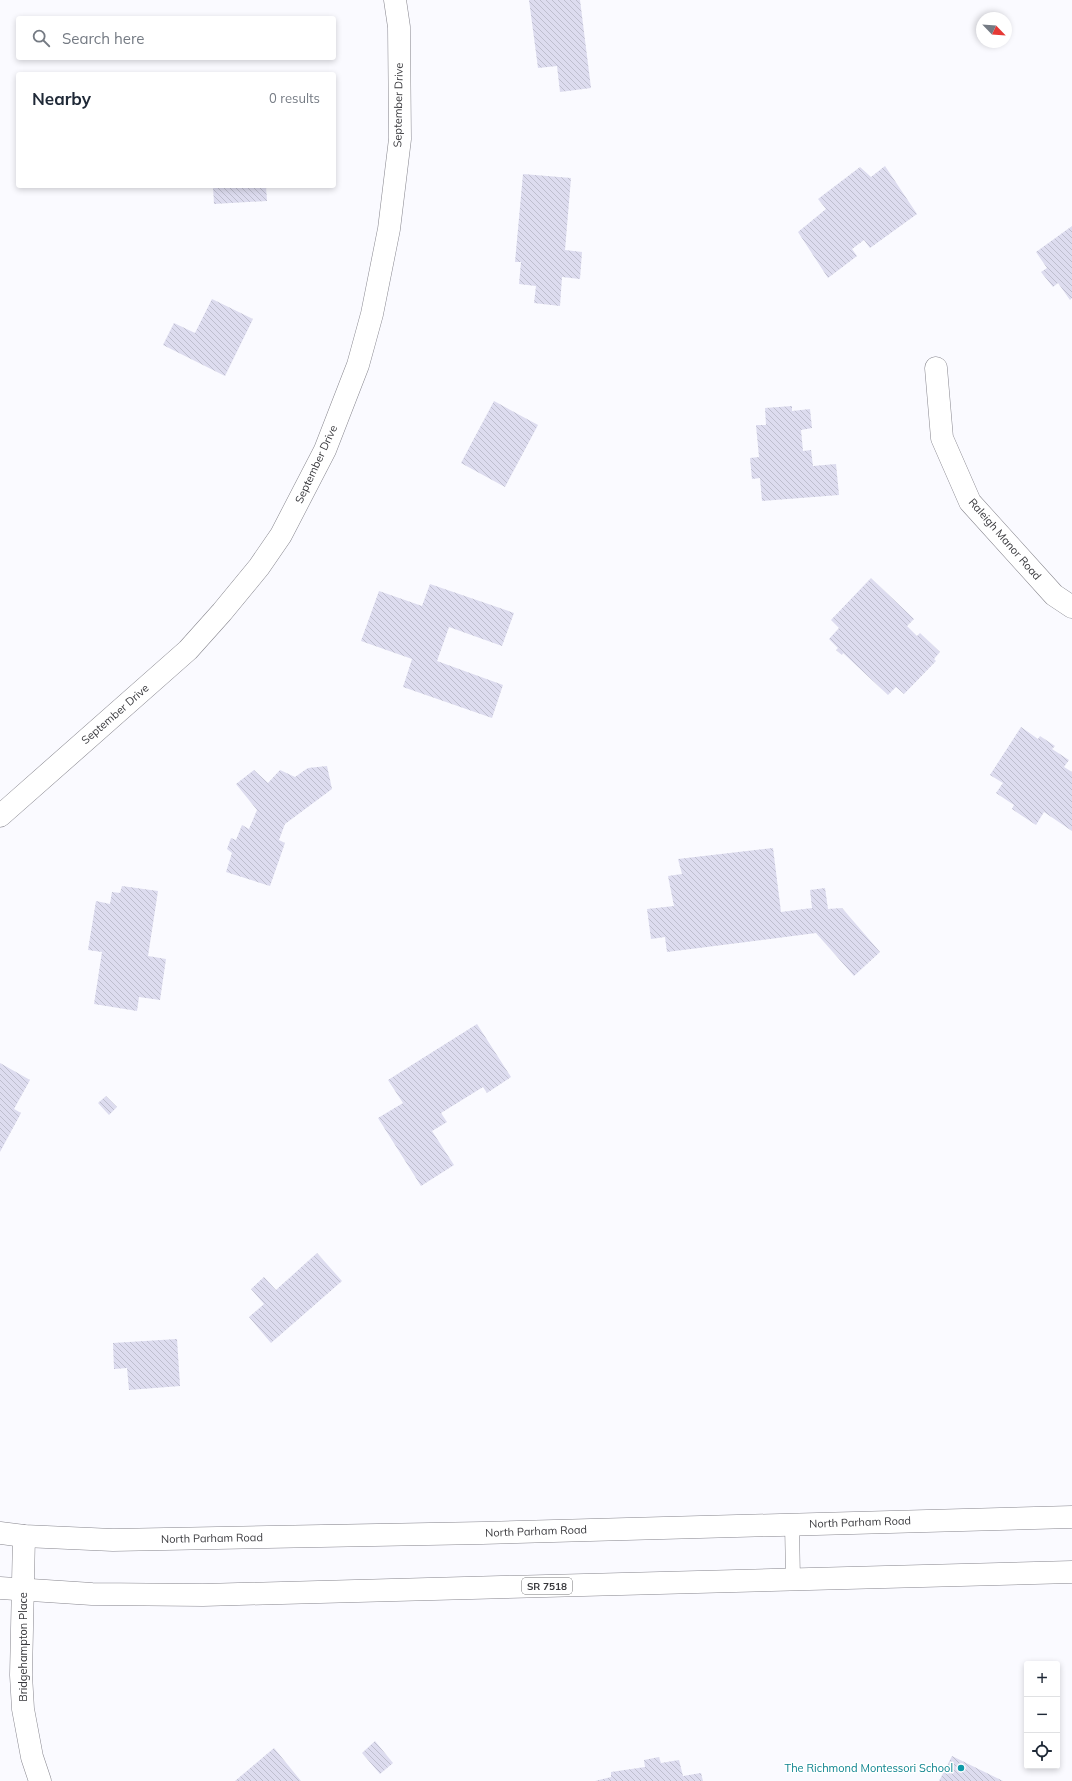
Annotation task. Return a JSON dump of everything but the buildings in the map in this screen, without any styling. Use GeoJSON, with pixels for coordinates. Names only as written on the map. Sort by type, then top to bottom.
{"type":"FeatureCollection","features":[{"type":"Feature","properties":{"kind":"main road","name":"September Drive"},"geometry":{"type":"LineString","coordinates":[[0,816],[188,650],[222,612],[259,567],[281,535],[325,450],[358,365],[372,314],[388,229],[400,138],[398,27],[395,0]]}},
{"type":"Feature","properties":{"kind":"main road","name":"Raleigh Manor Road"},"geometry":{"type":"LineString","coordinates":[[936,368],[942,438],[970,502],[1054,595],[1072,607]]}},
{"type":"Feature","properties":{"kind":"main road","name":"North Parham Road"},"geometry":{"type":"LineString","coordinates":[[0,1533],[24,1536],[113,1540],[482,1533],[1072,1517]]}},
{"type":"Feature","properties":{"kind":"main road","name":"Bridgehampton Place"},"geometry":{"type":"LineString","coordinates":[[24,1536],[21,1675],[23,1710],[32,1757],[40,1781]]}},
{"type":"Feature","properties":{"kind":"main road","name":"SR 7518"},"geometry":{"type":"LineString","coordinates":[[0,1588],[92,1594],[203,1595],[1072,1572]]}},
{"type":"Feature","properties":{"kind":"lane"},"geometry":{"type":"LineString","coordinates":[[792,1524],[793,1579]]}},
{"type":"Feature","properties":{"kind":"place","name":"The Richmond Montessori School"},"geometry":{"type":"Point","coordinates":[961,1768]}}]}
